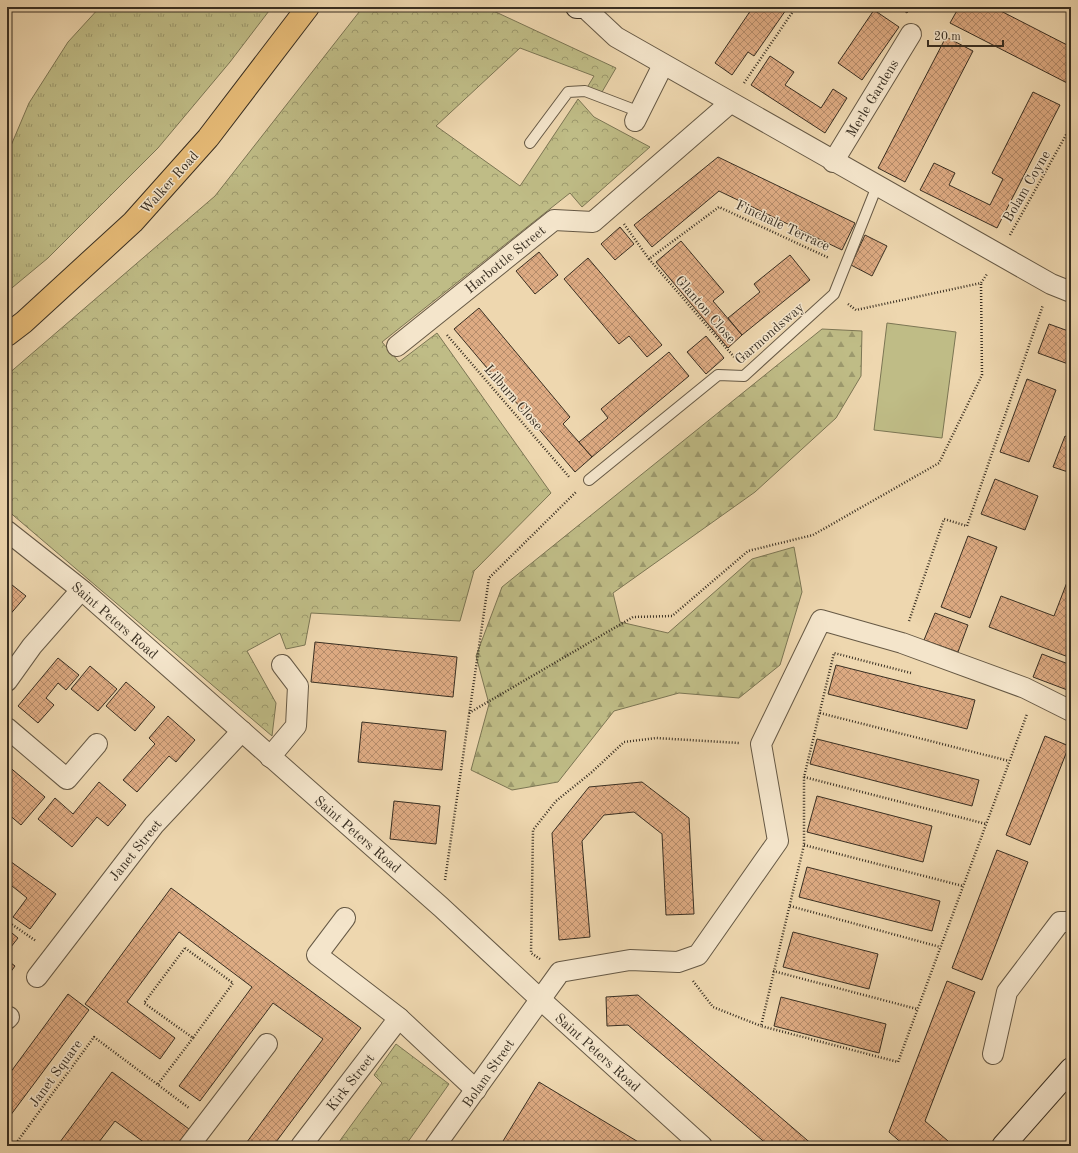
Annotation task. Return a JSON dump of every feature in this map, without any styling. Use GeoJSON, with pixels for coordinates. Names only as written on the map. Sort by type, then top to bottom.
{"type":"FeatureCollection","features":[{"type":"Feature","properties":{"kind":"main road","name":"Walker Road"},"geometry":{"type":"LineString","coordinates":[[7,335],[24,322],[133,222],[208,138],[308,7]]}},
{"type":"Feature","properties":{"kind":"street"},"geometry":{"type":"LineString","coordinates":[[585,7],[616,37],[663,65],[1051,284],[1071,292]]}},
{"type":"Feature","properties":{"kind":"street","name":"Merle Gardens"},"geometry":{"type":"LineString","coordinates":[[833,162],[911,34]]}},
{"type":"Feature","properties":{"kind":"street"},"geometry":{"type":"LineString","coordinates":[[637,117],[663,65]]}},
{"type":"Feature","properties":{"kind":"street","name":"Harbottle Street"},"geometry":{"type":"LineString","coordinates":[[397,346],[554,220],[593,222],[730,103]]}},
{"type":"Feature","properties":{"kind":"street","name":"Saint Peters Road"},"geometry":{"type":"LineString","coordinates":[[7,531],[83,591],[441,907],[702,1146]]}},
{"type":"Feature","properties":{"kind":"street"},"geometry":{"type":"LineString","coordinates":[[7,681],[32,646],[75,597]]}},
{"type":"Feature","properties":{"kind":"street"},"geometry":{"type":"LineString","coordinates":[[560,972],[630,960],[678,962],[698,955],[778,841],[761,744],[821,620],[902,643],[1025,688],[1071,711]]}},
{"type":"Feature","properties":{"kind":"street"},"geometry":{"type":"LineString","coordinates":[[270,757],[296,726],[298,686],[282,665]]}},
{"type":"Feature","properties":{"kind":"street"},"geometry":{"type":"LineString","coordinates":[[7,728],[67,779],[97,744]]}},
{"type":"Feature","properties":{"kind":"street","name":"Janet Street"},"geometry":{"type":"LineString","coordinates":[[37,977],[154,824],[242,731]]}},
{"type":"Feature","properties":{"kind":"street"},"geometry":{"type":"LineString","coordinates":[[345,918],[318,955],[400,1018],[476,1090]]}},
{"type":"Feature","properties":{"kind":"street"},"geometry":{"type":"LineString","coordinates":[[993,1054],[1007,992],[1060,922],[1071,922]]}},
{"type":"Feature","properties":{"kind":"street","name":"Bolam Street"},"geometry":{"type":"LineString","coordinates":[[435,1146],[560,972]]}},
{"type":"Feature","properties":{"kind":"street","name":"Kirk Street"},"geometry":{"type":"LineString","coordinates":[[301,1146],[400,1018]]}},
{"type":"Feature","properties":{"kind":"street"},"geometry":{"type":"LineString","coordinates":[[189,1146],[267,1044]]}},
{"type":"Feature","properties":{"kind":"street"},"geometry":{"type":"LineString","coordinates":[[1003,1146],[1068,1078]]}},
{"type":"Feature","properties":{"kind":"lane"},"geometry":{"type":"LineString","coordinates":[[530,143],[568,92],[584,91],[637,117]]}},
{"type":"Feature","properties":{"kind":"lane","name":"Garmondsway"},"geometry":{"type":"LineString","coordinates":[[589,480],[718,375],[744,376],[834,294],[877,186]]}},
{"type":"Feature","properties":{"kind":"path"},"geometry":{"type":"LineString","coordinates":[[730,103],[796,7]]}},
{"type":"Feature","properties":{"kind":"path","name":"Bolam Coyne"},"geometry":{"type":"LineString","coordinates":[[981,283],[999,255],[1071,126]]}},
{"type":"Feature","properties":{"kind":"path"},"geometry":{"type":"LineString","coordinates":[[610,206],[650,259]]}},
{"type":"Feature","properties":{"kind":"path","name":"Finchale Terrace"},"geometry":{"type":"LineString","coordinates":[[650,259],[719,207],[846,265]]}},
{"type":"Feature","properties":{"kind":"path","name":"Glanton Close"},"geometry":{"type":"LineString","coordinates":[[650,259],[748,372]]}},
{"type":"Feature","properties":{"kind":"path"},"geometry":{"type":"LineString","coordinates":[[470,713],[633,616],[672,616],[748,550],[813,535],[939,463],[982,375],[981,283],[856,310],[834,294]]}},
{"type":"Feature","properties":{"kind":"path"},"geometry":{"type":"LineString","coordinates":[[893,667],[944,518],[967,526],[1051,284]]}},
{"type":"Feature","properties":{"kind":"path","name":"Lilburn Close"},"geometry":{"type":"LineString","coordinates":[[432,318],[580,489]]}},
{"type":"Feature","properties":{"kind":"path"},"geometry":{"type":"LineString","coordinates":[[441,907],[489,578],[589,480]]}},
{"type":"Feature","properties":{"kind":"path"},"geometry":{"type":"LineString","coordinates":[[761,1026],[804,845],[804,777],[834,653],[916,674]]}},
{"type":"Feature","properties":{"kind":"path"},"geometry":{"type":"LineString","coordinates":[[678,962],[713,1007],[761,1026],[898,1062],[1028,710]]}},
{"type":"Feature","properties":{"kind":"path"},"geometry":{"type":"LineString","coordinates":[[820,713],[1009,761]]}},
{"type":"Feature","properties":{"kind":"path"},"geometry":{"type":"LineString","coordinates":[[560,972],[531,953],[533,830],[556,801],[592,772],[624,742],[656,738],[761,744]]}},
{"type":"Feature","properties":{"kind":"path"},"geometry":{"type":"LineString","coordinates":[[804,777],[986,824]]}},
{"type":"Feature","properties":{"kind":"path"},"geometry":{"type":"LineString","coordinates":[[804,845],[963,886]]}},
{"type":"Feature","properties":{"kind":"path"},"geometry":{"type":"LineString","coordinates":[[790,906],[940,948]]}},
{"type":"Feature","properties":{"kind":"path"},"geometry":{"type":"LineString","coordinates":[[7,921],[54,953]]}},
{"type":"Feature","properties":{"kind":"path"},"geometry":{"type":"LineString","coordinates":[[158,1084],[233,983],[185,948],[144,1003],[192,1038]]}},
{"type":"Feature","properties":{"kind":"path"},"geometry":{"type":"LineString","coordinates":[[773,971],[917,1009]]}},
{"type":"Feature","properties":{"kind":"path","name":"Janet Square"},"geometry":{"type":"LineString","coordinates":[[14,1146],[94,1037],[207,1122]]}},
{"type":"Feature","properties":{"kind":"green space"},"geometry":{"type":"Polygon","coordinates":[[[100,7],[272,7],[230,62],[158,148],[48,258],[7,292],[7,155],[29,103],[68,42],[100,7]]]}},
{"type":"Feature","properties":{"kind":"green space"},"geometry":{"type":"Polygon","coordinates":[[[363,7],[485,7],[616,68],[602,92],[585,91],[594,76],[520,48],[436,126],[520,186],[578,99],[594,117],[650,147],[582,207],[570,193],[382,342],[399,362],[437,333],[551,493],[474,571],[460,621],[311,613],[305,645],[286,649],[280,633],[247,651],[276,703],[272,736],[7,510],[7,375],[215,196],[363,7]]]}},
{"type":"Feature","properties":{"kind":"green space"},"geometry":{"type":"Polygon","coordinates":[[[887,323],[956,332],[942,438],[874,430],[887,323]]]}},
{"type":"Feature","properties":{"kind":"green space"},"geometry":{"type":"Polygon","coordinates":[[[822,329],[862,331],[861,376],[836,418],[755,492],[613,593],[620,622],[668,633],[752,559],[794,547],[802,592],[780,665],[739,698],[679,693],[614,711],[558,782],[512,790],[471,770],[489,704],[476,656],[502,587],[822,329]]]}},
{"type":"Feature","properties":{"kind":"green space"},"geometry":{"type":"Polygon","coordinates":[[[396,1044],[449,1084],[405,1146],[336,1146],[382,1083],[374,1075],[396,1044]]]}},
{"type":"Feature","properties":{"kind":"building"},"geometry":{"type":"Polygon","coordinates":[[[753,7],[788,7],[754,56],[748,52],[732,75],[715,63],[753,7]]]}},
{"type":"Feature","properties":{"kind":"building"},"geometry":{"type":"Polygon","coordinates":[[[898,7],[911,7],[907,13],[898,7]]]}},
{"type":"Feature","properties":{"kind":"building"},"geometry":{"type":"Polygon","coordinates":[[[959,7],[993,7],[1071,47],[1071,85],[950,23],[959,7]]]}},
{"type":"Feature","properties":{"kind":"building"},"geometry":{"type":"Polygon","coordinates":[[[874,10],[899,27],[862,80],[838,63],[874,10]]]}},
{"type":"Feature","properties":{"kind":"building"},"geometry":{"type":"Polygon","coordinates":[[[946,37],[973,51],[905,182],[878,168],[946,37]]]}},
{"type":"Feature","properties":{"kind":"building"},"geometry":{"type":"Polygon","coordinates":[[[770,56],[794,72],[785,85],[821,108],[833,89],[847,98],[825,133],[751,85],[770,56]]]}},
{"type":"Feature","properties":{"kind":"building"},"geometry":{"type":"Polygon","coordinates":[[[1033,92],[1060,105],[997,228],[920,190],[934,163],[955,173],[949,185],[990,205],[1003,179],[992,173],[1033,92]]]}},
{"type":"Feature","properties":{"kind":"building"},"geometry":{"type":"Polygon","coordinates":[[[718,157],[855,223],[842,250],[719,191],[652,247],[634,225],[718,157]]]}},
{"type":"Feature","properties":{"kind":"building"},"geometry":{"type":"Polygon","coordinates":[[[620,227],[634,244],[615,260],[601,244],[620,227]]]}},
{"type":"Feature","properties":{"kind":"building"},"geometry":{"type":"Polygon","coordinates":[[[865,235],[887,246],[872,276],[851,265],[865,235]]]}},
{"type":"Feature","properties":{"kind":"building"},"geometry":{"type":"Polygon","coordinates":[[[681,241],[724,292],[713,301],[742,335],[728,348],[656,262],[681,241]]]}},
{"type":"Feature","properties":{"kind":"building"},"geometry":{"type":"Polygon","coordinates":[[[539,252],[558,275],[535,294],[516,271],[539,252]]]}},
{"type":"Feature","properties":{"kind":"building"},"geometry":{"type":"Polygon","coordinates":[[[790,255],[810,280],[742,335],[728,318],[760,292],[754,284],[790,255]]]}},
{"type":"Feature","properties":{"kind":"building"},"geometry":{"type":"Polygon","coordinates":[[[588,258],[662,345],[647,357],[629,336],[619,344],[564,279],[588,258]]]}},
{"type":"Feature","properties":{"kind":"building"},"geometry":{"type":"Polygon","coordinates":[[[479,308],[570,417],[563,424],[592,457],[575,472],[454,329],[479,308]]]}},
{"type":"Feature","properties":{"kind":"building"},"geometry":{"type":"Polygon","coordinates":[[[1049,324],[1071,332],[1071,365],[1038,353],[1049,324]]]}},
{"type":"Feature","properties":{"kind":"building"},"geometry":{"type":"Polygon","coordinates":[[[706,336],[724,358],[706,374],[687,352],[706,336]]]}},
{"type":"Feature","properties":{"kind":"building"},"geometry":{"type":"Polygon","coordinates":[[[669,352],[689,376],[592,457],[579,442],[608,418],[601,409],[669,352]]]}},
{"type":"Feature","properties":{"kind":"building"},"geometry":{"type":"Polygon","coordinates":[[[1027,379],[1056,390],[1029,462],[1000,452],[1027,379]]]}},
{"type":"Feature","properties":{"kind":"building"},"geometry":{"type":"Polygon","coordinates":[[[1065,436],[1071,438],[1071,473],[1053,467],[1065,436]]]}},
{"type":"Feature","properties":{"kind":"building"},"geometry":{"type":"Polygon","coordinates":[[[995,479],[1038,496],[1025,530],[981,514],[995,479]]]}},
{"type":"Feature","properties":{"kind":"building"},"geometry":{"type":"Polygon","coordinates":[[[968,536],[997,547],[970,618],[941,607],[968,536]]]}},
{"type":"Feature","properties":{"kind":"building"},"geometry":{"type":"Polygon","coordinates":[[[1069,577],[1071,577],[1071,658],[989,627],[1001,596],[1054,616],[1069,577]]]}},
{"type":"Feature","properties":{"kind":"building"},"geometry":{"type":"Polygon","coordinates":[[[7,581],[26,596],[7,618],[7,581]]]}},
{"type":"Feature","properties":{"kind":"building"},"geometry":{"type":"Polygon","coordinates":[[[935,613],[968,625],[958,652],[924,640],[935,613]]]}},
{"type":"Feature","properties":{"kind":"building"},"geometry":{"type":"Polygon","coordinates":[[[315,642],[457,657],[453,697],[311,682],[315,642]]]}},
{"type":"Feature","properties":{"kind":"building"},"geometry":{"type":"Polygon","coordinates":[[[1042,654],[1071,665],[1070,691],[1033,677],[1042,654]]]}},
{"type":"Feature","properties":{"kind":"building"},"geometry":{"type":"Polygon","coordinates":[[[58,658],[79,675],[66,690],[58,683],[46,698],[54,705],[38,723],[18,706],[58,658]]]}},
{"type":"Feature","properties":{"kind":"building"},"geometry":{"type":"Polygon","coordinates":[[[836,665],[975,700],[967,729],[828,694],[836,665]]]}},
{"type":"Feature","properties":{"kind":"building"},"geometry":{"type":"Polygon","coordinates":[[[90,666],[117,689],[98,711],[71,689],[90,666]]]}},
{"type":"Feature","properties":{"kind":"building"},"geometry":{"type":"Polygon","coordinates":[[[126,682],[155,707],[135,731],[106,706],[126,682]]]}},
{"type":"Feature","properties":{"kind":"building"},"geometry":{"type":"Polygon","coordinates":[[[168,716],[195,740],[176,762],[169,756],[137,792],[123,780],[155,744],[149,738],[168,716]]]}},
{"type":"Feature","properties":{"kind":"building"},"geometry":{"type":"Polygon","coordinates":[[[362,722],[446,731],[442,770],[358,762],[362,722]]]}},
{"type":"Feature","properties":{"kind":"building"},"geometry":{"type":"Polygon","coordinates":[[[1045,736],[1069,746],[1030,845],[1006,835],[1045,736]]]}},
{"type":"Feature","properties":{"kind":"building"},"geometry":{"type":"Polygon","coordinates":[[[817,739],[979,780],[972,806],[810,764],[817,739]]]}},
{"type":"Feature","properties":{"kind":"building"},"geometry":{"type":"Polygon","coordinates":[[[7,765],[45,797],[21,825],[7,813],[7,810],[12,803],[7,799],[7,765]]]}},
{"type":"Feature","properties":{"kind":"building"},"geometry":{"type":"Polygon","coordinates":[[[99,782],[126,805],[108,826],[97,817],[72,847],[38,819],[55,798],[73,814],[99,782]]]}},
{"type":"Feature","properties":{"kind":"building"},"geometry":{"type":"Polygon","coordinates":[[[642,782],[689,818],[694,914],[666,915],[662,834],[634,812],[604,815],[582,841],[590,937],[559,940],[552,833],[589,787],[642,782]]]}},
{"type":"Feature","properties":{"kind":"building"},"geometry":{"type":"Polygon","coordinates":[[[817,796],[932,826],[923,862],[807,832],[817,796]]]}},
{"type":"Feature","properties":{"kind":"building"},"geometry":{"type":"Polygon","coordinates":[[[394,801],[440,806],[436,844],[390,839],[394,801]]]}},
{"type":"Feature","properties":{"kind":"building"},"geometry":{"type":"Polygon","coordinates":[[[997,850],[1028,862],[982,980],[952,968],[997,850]]]}},
{"type":"Feature","properties":{"kind":"building"},"geometry":{"type":"Polygon","coordinates":[[[7,859],[56,894],[30,929],[13,917],[27,898],[7,882],[7,859]]]}},
{"type":"Feature","properties":{"kind":"building"},"geometry":{"type":"Polygon","coordinates":[[[807,867],[940,901],[932,931],[799,897],[807,867]]]}},
{"type":"Feature","properties":{"kind":"building"},"geometry":{"type":"Polygon","coordinates":[[[171,888],[361,1028],[273,1146],[244,1146],[323,1039],[273,1003],[200,1101],[179,1086],[252,987],[179,932],[127,1002],[175,1038],[160,1059],[85,1004],[171,888]]]}},
{"type":"Feature","properties":{"kind":"building"},"geometry":{"type":"Polygon","coordinates":[[[7,929],[18,938],[7,952],[7,929]]]}},
{"type":"Feature","properties":{"kind":"building"},"geometry":{"type":"Polygon","coordinates":[[[793,932],[878,954],[869,989],[783,967],[793,932]]]}},
{"type":"Feature","properties":{"kind":"building"},"geometry":{"type":"Polygon","coordinates":[[[7,960],[15,966],[7,977],[7,960]]]}},
{"type":"Feature","properties":{"kind":"building"},"geometry":{"type":"Polygon","coordinates":[[[947,981],[975,992],[925,1121],[948,1141],[943,1146],[905,1146],[889,1132],[947,981]]]}},
{"type":"Feature","properties":{"kind":"building"},"geometry":{"type":"Polygon","coordinates":[[[68,994],[89,1010],[7,1120],[7,1077],[68,994]]]}},
{"type":"Feature","properties":{"kind":"building"},"geometry":{"type":"Polygon","coordinates":[[[638,995],[814,1146],[769,1146],[628,1025],[607,1026],[606,997],[638,995]]]}},
{"type":"Feature","properties":{"kind":"building"},"geometry":{"type":"Polygon","coordinates":[[[781,997],[886,1024],[879,1053],[774,1026],[781,997]]]}},
{"type":"Feature","properties":{"kind":"building"},"geometry":{"type":"Polygon","coordinates":[[[112,1072],[189,1129],[176,1146],[149,1146],[115,1121],[96,1146],[57,1146],[112,1072]]]}},
{"type":"Feature","properties":{"kind":"building"},"geometry":{"type":"Polygon","coordinates":[[[539,1082],[645,1146],[500,1146],[539,1082]]]}}]}
